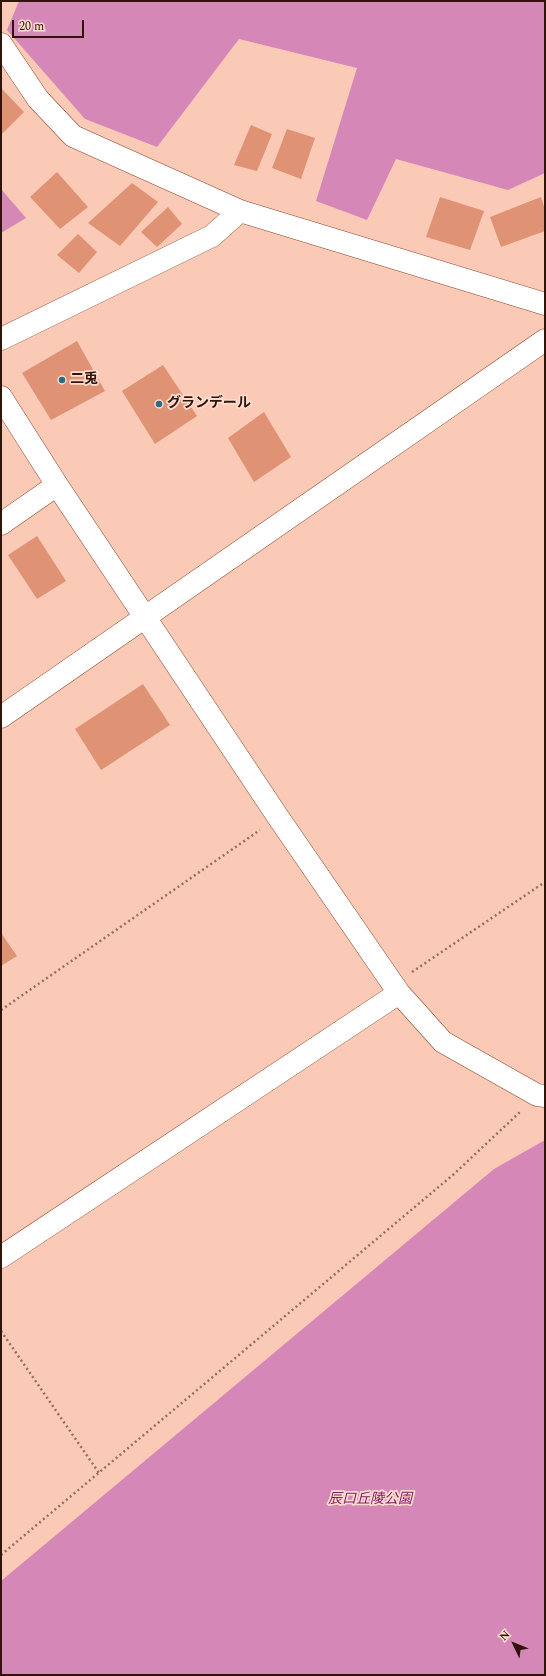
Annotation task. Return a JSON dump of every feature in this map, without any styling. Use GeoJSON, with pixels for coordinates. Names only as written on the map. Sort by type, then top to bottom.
{"type":"FeatureCollection","features":[{"type":"Feature","properties":{"kind":"street"},"geometry":{"type":"LineString","coordinates":[[1,44],[38,98],[73,136],[240,211],[545,304]]}},
{"type":"Feature","properties":{"kind":"street"},"geometry":{"type":"LineString","coordinates":[[1,339],[212,236],[240,211]]}},
{"type":"Feature","properties":{"kind":"street"},"geometry":{"type":"LineString","coordinates":[[1,717],[545,340]]}},
{"type":"Feature","properties":{"kind":"street"},"geometry":{"type":"LineString","coordinates":[[1,397],[57,485],[147,617],[278,817],[399,993],[443,1042],[541,1095]]}},
{"type":"Feature","properties":{"kind":"street"},"geometry":{"type":"LineString","coordinates":[[1,524],[57,485]]}},
{"type":"Feature","properties":{"kind":"street"},"geometry":{"type":"LineString","coordinates":[[1,1257],[399,993]]}},
{"type":"Feature","properties":{"kind":"path"},"geometry":{"type":"LineString","coordinates":[[1,1010],[278,817]]}},
{"type":"Feature","properties":{"kind":"path"},"geometry":{"type":"LineString","coordinates":[[399,993],[410,973],[545,882]]}},
{"type":"Feature","properties":{"kind":"path"},"geometry":{"type":"LineString","coordinates":[[1,1555],[454,1174],[541,1095]]}},
{"type":"Feature","properties":{"kind":"path"},"geometry":{"type":"LineString","coordinates":[[1,1331],[99,1473]]}},
{"type":"Feature","properties":{"kind":"green space"},"geometry":{"type":"Polygon","coordinates":[[[19,1],[545,1],[545,173],[508,190],[396,159],[367,220],[316,201],[357,68],[239,39],[157,147],[85,119],[7,30],[19,1]]]}},
{"type":"Feature","properties":{"kind":"green space"},"geometry":{"type":"Polygon","coordinates":[[[1,189],[26,218],[1,233],[1,189]]]}},
{"type":"Feature","properties":{"kind":"green space","name":"辰口丘陵公園"},"geometry":{"type":"Polygon","coordinates":[[[545,1140],[545,1675],[1,1675],[1,1581],[494,1169],[545,1140]]]}},
{"type":"Feature","properties":{"kind":"building"},"geometry":{"type":"Polygon","coordinates":[[[1,88],[24,112],[1,135],[1,88]]]}},
{"type":"Feature","properties":{"kind":"building"},"geometry":{"type":"Polygon","coordinates":[[[251,125],[272,134],[257,171],[234,165],[251,125]]]}},
{"type":"Feature","properties":{"kind":"building"},"geometry":{"type":"Polygon","coordinates":[[[287,129],[315,138],[301,179],[272,168],[287,129]]]}},
{"type":"Feature","properties":{"kind":"building"},"geometry":{"type":"Polygon","coordinates":[[[57,172],[88,207],[60,229],[30,197],[57,172]]]}},
{"type":"Feature","properties":{"kind":"building"},"geometry":{"type":"Polygon","coordinates":[[[132,183],[158,202],[120,246],[88,223],[132,183]]]}},
{"type":"Feature","properties":{"kind":"building"},"geometry":{"type":"Polygon","coordinates":[[[440,197],[484,211],[470,250],[426,237],[440,197]]]}},
{"type":"Feature","properties":{"kind":"building"},"geometry":{"type":"Polygon","coordinates":[[[541,197],[545,210],[545,231],[501,247],[490,217],[541,197]]]}},
{"type":"Feature","properties":{"kind":"building"},"geometry":{"type":"Polygon","coordinates":[[[168,207],[182,224],[157,247],[141,232],[168,207]]]}},
{"type":"Feature","properties":{"kind":"building"},"geometry":{"type":"Polygon","coordinates":[[[78,234],[97,252],[79,273],[57,255],[78,234]]]}},
{"type":"Feature","properties":{"kind":"building"},"geometry":{"type":"Polygon","coordinates":[[[77,341],[105,391],[51,420],[22,373],[77,341]]]}},
{"type":"Feature","properties":{"kind":"building","name":"グランデール"},"geometry":{"type":"Polygon","coordinates":[[[163,365],[197,416],[155,444],[122,391],[163,365]]]}},
{"type":"Feature","properties":{"kind":"building"},"geometry":{"type":"Polygon","coordinates":[[[264,412],[291,457],[254,482],[228,438],[264,412]]]}},
{"type":"Feature","properties":{"kind":"building"},"geometry":{"type":"Polygon","coordinates":[[[37,536],[66,581],[37,599],[8,555],[37,536]]]}},
{"type":"Feature","properties":{"kind":"building"},"geometry":{"type":"Polygon","coordinates":[[[143,684],[170,725],[101,770],[75,729],[143,684]]]}},
{"type":"Feature","properties":{"kind":"building"},"geometry":{"type":"Polygon","coordinates":[[[1,933],[17,956],[1,966],[1,933]]]}},
{"type":"Feature","properties":{"kind":"place","name":"二兎"},"geometry":{"type":"Point","coordinates":[62,380]}},
{"type":"Feature","properties":{"kind":"place","name":"グランデール"},"geometry":{"type":"Point","coordinates":[159,404]}}]}
